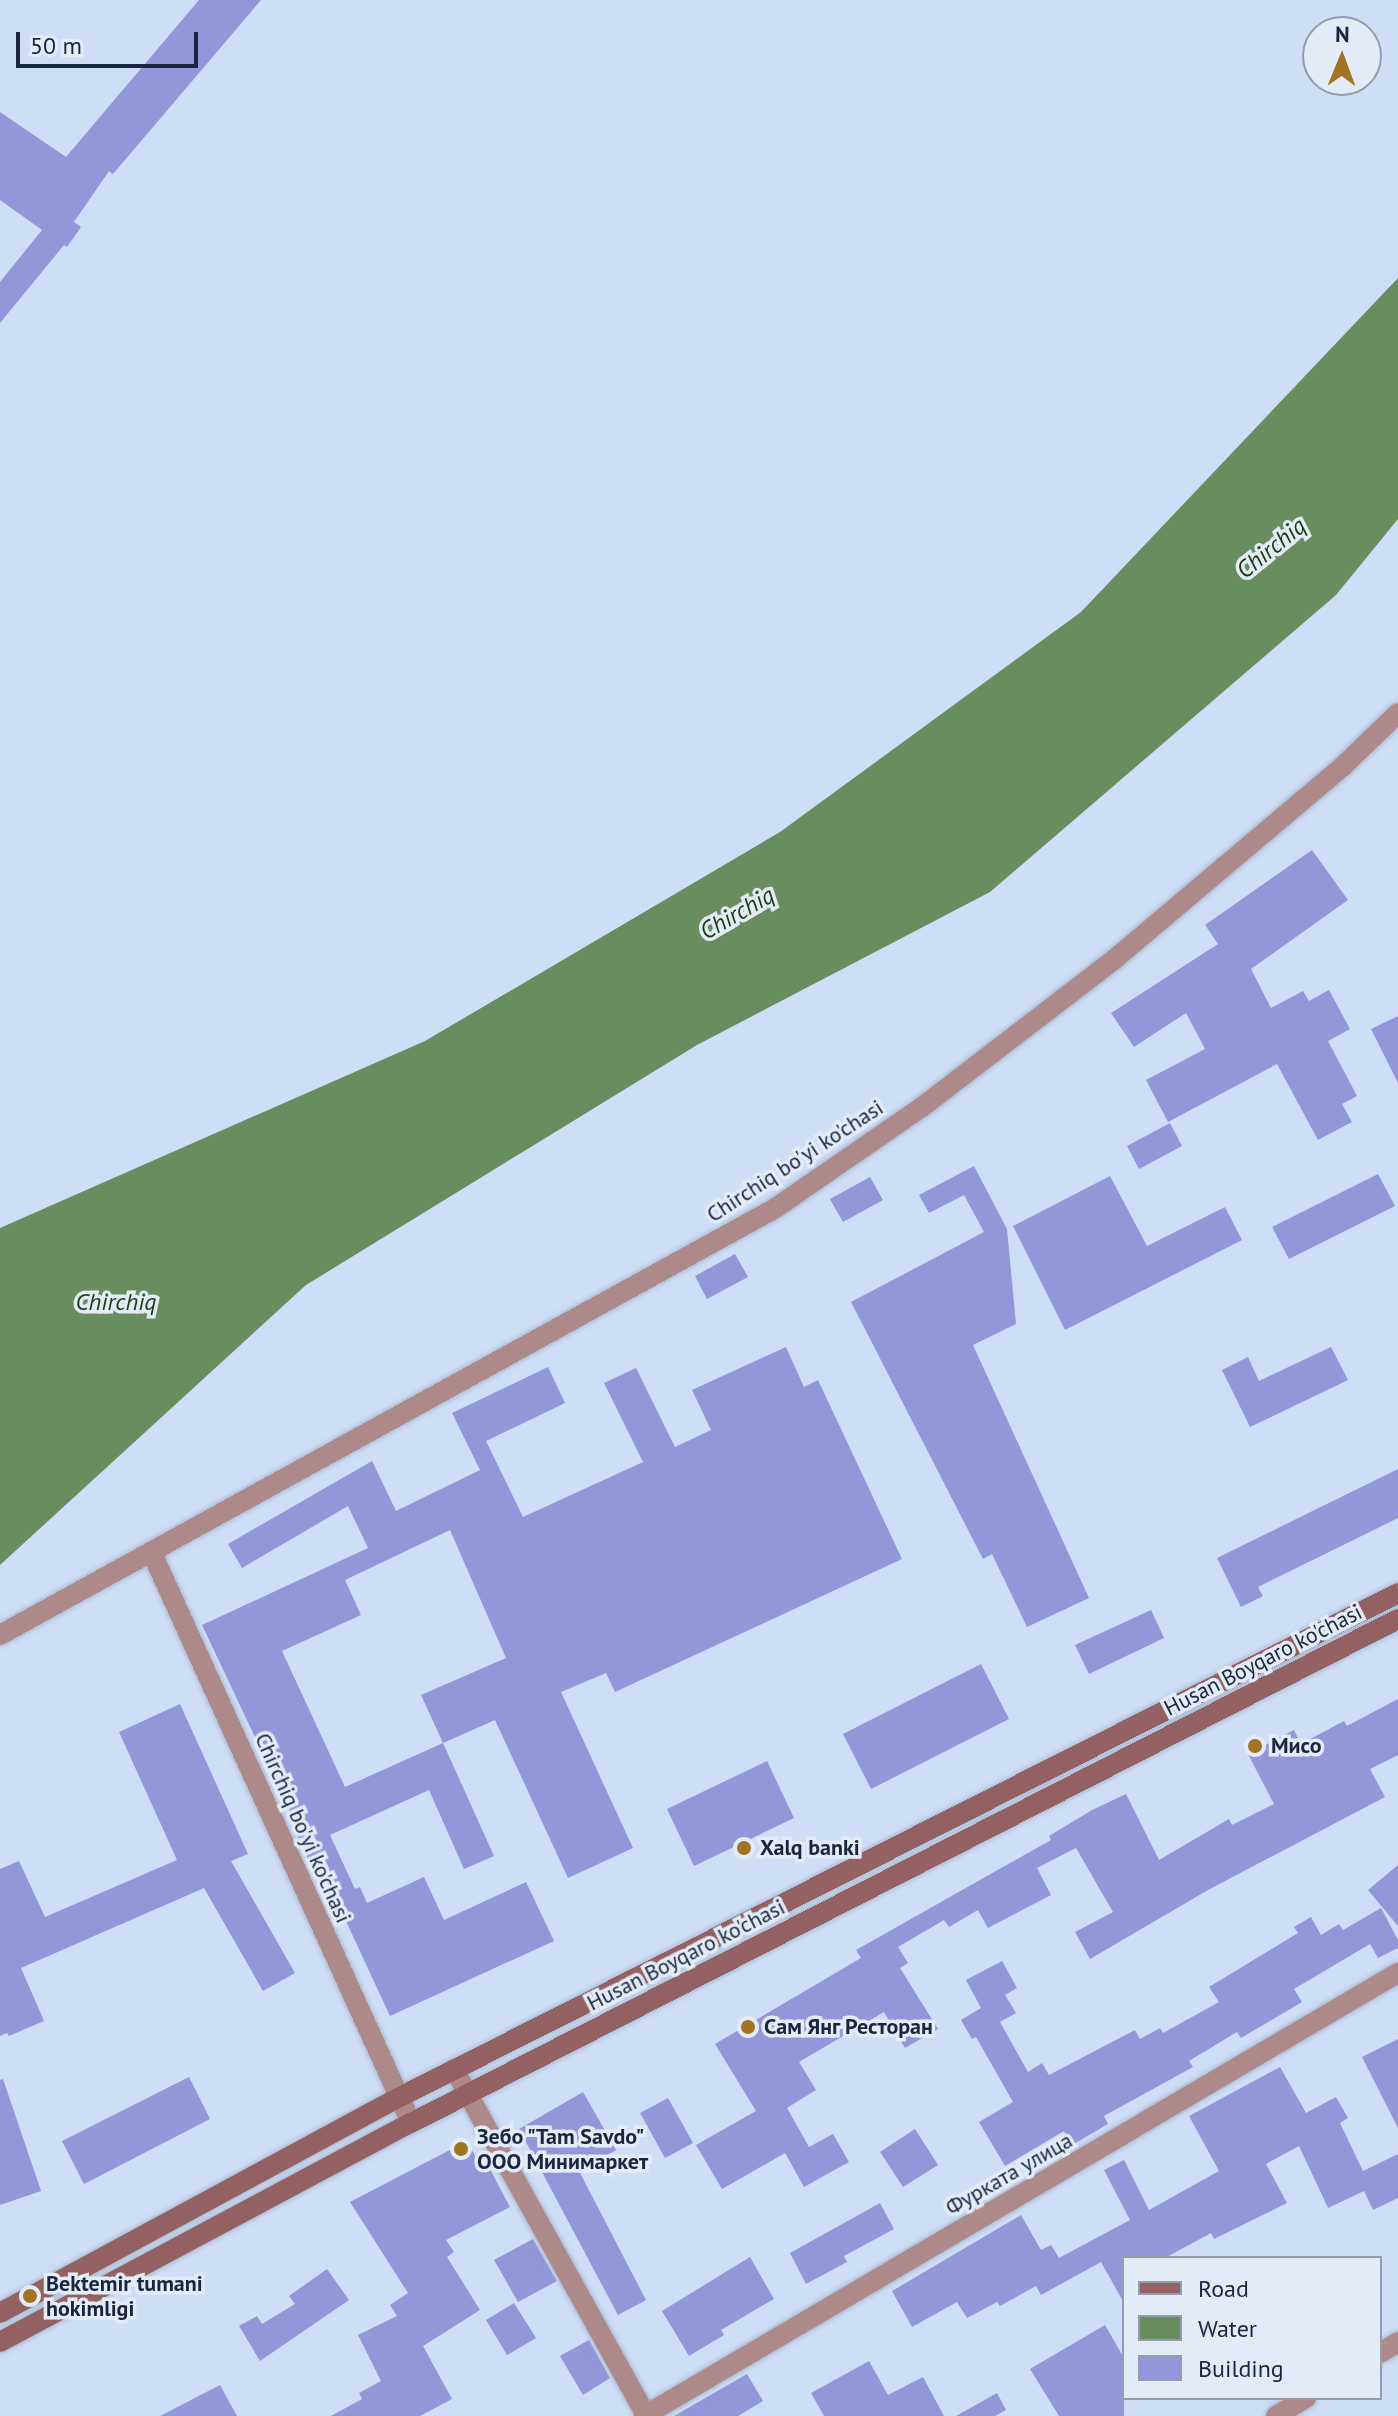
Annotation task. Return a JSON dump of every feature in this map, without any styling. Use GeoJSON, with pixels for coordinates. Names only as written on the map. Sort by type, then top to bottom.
{"type":"FeatureCollection","features":[{"type":"Feature","properties":{"kind":"main road","name":"Husan Boyqaro ko'chasi"},"geometry":{"type":"LineString","coordinates":[[0,2313],[454,2069],[1398,1593]]}},
{"type":"Feature","properties":{"kind":"main road","name":"Husan Boyqaro ko'chasi"},"geometry":{"type":"LineString","coordinates":[[0,2342],[466,2094],[1398,1619]]}},
{"type":"Feature","properties":{"kind":"street","name":"Chirchiq bo'yi ko'chasi"},"geometry":{"type":"LineString","coordinates":[[0,1635],[774,1209],[922,1107],[1116,958],[1343,766],[1398,713]]}},
{"type":"Feature","properties":{"kind":"street","name":"Chirchiq bo'yi ko'chasi"},"geometry":{"type":"LineString","coordinates":[[152,1553],[411,2123]]}},
{"type":"Feature","properties":{"kind":"street","name":"Фурката улица"},"geometry":{"type":"LineString","coordinates":[[645,2416],[1398,1973]]}},
{"type":"Feature","properties":{"kind":"street"},"geometry":{"type":"LineString","coordinates":[[454,2069],[645,2416]]}},
{"type":"Feature","properties":{"kind":"street"},"geometry":{"type":"LineString","coordinates":[[1276,2416],[1303,2400]]}},
{"type":"Feature","properties":{"kind":"water","name":"Chirchiq"},"geometry":{"type":"Polygon","coordinates":[[[1398,278],[1398,519],[1336,595],[990,892],[697,1045],[306,1285],[0,1565],[0,1228],[425,1041],[780,832],[1081,612],[1398,278]]]}},
{"type":"Feature","properties":{"kind":"building"},"geometry":{"type":"Polygon","coordinates":[[[199,0],[261,0],[113,174],[109,171],[74,222],[81,227],[67,247],[64,245],[0,323],[0,282],[42,230],[0,200],[0,112],[66,157],[199,0]]]}},
{"type":"Feature","properties":{"kind":"building"},"geometry":{"type":"Polygon","coordinates":[[[1312,850],[1348,900],[1251,969],[1271,1008],[1303,991],[1309,1001],[1329,990],[1350,1029],[1328,1041],[1357,1096],[1342,1104],[1352,1122],[1318,1140],[1277,1064],[1168,1122],[1146,1080],[1205,1049],[1186,1013],[1134,1047],[1111,1013],[1218,944],[1205,925],[1312,850]]]}},
{"type":"Feature","properties":{"kind":"building"},"geometry":{"type":"Polygon","coordinates":[[[1398,1016],[1398,1083],[1371,1029],[1398,1016]]]}},
{"type":"Feature","properties":{"kind":"building"},"geometry":{"type":"Polygon","coordinates":[[[1170,1123],[1182,1146],[1139,1169],[1127,1146],[1170,1123]]]}},
{"type":"Feature","properties":{"kind":"building"},"geometry":{"type":"Polygon","coordinates":[[[974,1166],[1007,1229],[1016,1324],[973,1345],[1089,1598],[1027,1627],[992,1554],[983,1559],[851,1302],[984,1232],[964,1195],[929,1213],[919,1195],[974,1166]]]}},
{"type":"Feature","properties":{"kind":"building"},"geometry":{"type":"Polygon","coordinates":[[[1378,1174],[1395,1206],[1289,1259],[1272,1227],[1378,1174]]]}},
{"type":"Feature","properties":{"kind":"building"},"geometry":{"type":"Polygon","coordinates":[[[1110,1176],[1147,1246],[1225,1207],[1242,1240],[1065,1330],[1013,1226],[1110,1176]]]}},
{"type":"Feature","properties":{"kind":"building"},"geometry":{"type":"Polygon","coordinates":[[[870,1177],[883,1200],[843,1222],[830,1199],[870,1177]]]}},
{"type":"Feature","properties":{"kind":"building"},"geometry":{"type":"Polygon","coordinates":[[[735,1254],[748,1277],[707,1299],[695,1276],[735,1254]]]}},
{"type":"Feature","properties":{"kind":"building"},"geometry":{"type":"Polygon","coordinates":[[[786,1347],[804,1387],[818,1380],[902,1559],[615,1692],[606,1673],[561,1692],[633,1848],[568,1878],[495,1720],[443,1743],[494,1856],[464,1869],[429,1790],[330,1835],[355,1889],[360,1887],[367,1903],[424,1877],[444,1920],[526,1882],[554,1941],[390,2016],[325,1876],[317,1879],[287,1813],[290,1811],[202,1625],[368,1548],[348,1506],[242,1568],[228,1544],[372,1461],[396,1511],[480,1470],[452,1413],[548,1367],[565,1403],[486,1441],[523,1517],[643,1462],[604,1383],[636,1368],[675,1447],[711,1430],[692,1390],[786,1347]],[[450,1530],[345,1580],[361,1615],[282,1651],[345,1787],[443,1743],[421,1695],[506,1658],[450,1530]]]}},
{"type":"Feature","properties":{"kind":"building"},"geometry":{"type":"Polygon","coordinates":[[[1331,1347],[1348,1380],[1250,1427],[1222,1370],[1248,1357],[1259,1381],[1331,1347]]]}},
{"type":"Feature","properties":{"kind":"building"},"geometry":{"type":"Polygon","coordinates":[[[1398,1469],[1398,1518],[1258,1587],[1263,1596],[1241,1607],[1217,1558],[1398,1469]]]}},
{"type":"Feature","properties":{"kind":"building"},"geometry":{"type":"Polygon","coordinates":[[[1151,1610],[1164,1638],[1089,1674],[1075,1645],[1151,1610]]]}},
{"type":"Feature","properties":{"kind":"building"},"geometry":{"type":"Polygon","coordinates":[[[981,1664],[1009,1719],[871,1789],[843,1734],[981,1664]]]}},
{"type":"Feature","properties":{"kind":"building"},"geometry":{"type":"Polygon","coordinates":[[[1398,1699],[1398,1755],[1370,1769],[1385,1797],[1208,1890],[1090,1959],[1075,1932],[1113,1912],[1076,1848],[1037,1868],[1051,1895],[988,1928],[978,1910],[949,1927],[944,1920],[898,1947],[908,1963],[900,1968],[938,2029],[905,2048],[884,2012],[799,2062],[816,2090],[787,2108],[809,2147],[833,2134],[849,2162],[804,2187],[785,2153],[722,2189],[696,2145],[756,2111],[715,2044],[861,1958],[856,1950],[1051,1840],[1049,1836],[1092,1810],[1126,1794],[1159,1860],[1229,1819],[1232,1825],[1274,1804],[1248,1754],[1294,1730],[1301,1744],[1344,1721],[1347,1726],[1398,1699]]]}},
{"type":"Feature","properties":{"kind":"building"},"geometry":{"type":"Polygon","coordinates":[[[180,1704],[248,1854],[231,1861],[295,1973],[263,1991],[204,1888],[21,1968],[44,2021],[9,2036],[7,2033],[0,2036],[0,1869],[19,1861],[45,1917],[177,1860],[119,1732],[180,1704]]]}},
{"type":"Feature","properties":{"kind":"building"},"geometry":{"type":"Polygon","coordinates":[[[767,1761],[794,1818],[694,1866],[667,1809],[767,1761]]]}},
{"type":"Feature","properties":{"kind":"building"},"geometry":{"type":"Polygon","coordinates":[[[1398,1865],[1398,1926],[1368,1890],[1398,1865]]]}},
{"type":"Feature","properties":{"kind":"building"},"geometry":{"type":"Polygon","coordinates":[[[1381,1908],[1398,1940],[1398,1948],[1378,1958],[1370,1944],[1294,1989],[1302,2002],[1241,2038],[1237,2032],[1189,2061],[1193,2067],[1104,2116],[1108,2124],[1072,2145],[1064,2131],[1005,2166],[979,2122],[1013,2102],[976,2037],[972,2039],[961,2020],[981,2008],[966,1980],[1002,1961],[1017,1988],[1005,1995],[1016,2013],[1000,2022],[1028,2072],[1042,2063],[1049,2075],[1135,2030],[1140,2039],[1160,2028],[1163,2033],[1219,2002],[1209,1987],[1298,1933],[1294,1927],[1311,1917],[1321,1935],[1339,1924],[1343,1930],[1381,1908]]]}},
{"type":"Feature","properties":{"kind":"building"},"geometry":{"type":"Polygon","coordinates":[[[1398,2039],[1398,2128],[1362,2057],[1398,2039]]]}},
{"type":"Feature","properties":{"kind":"building"},"geometry":{"type":"Polygon","coordinates":[[[1280,2067],[1306,2113],[1336,2097],[1348,2118],[1340,2123],[1363,2171],[1398,2154],[1398,2198],[1373,2210],[1364,2191],[1328,2208],[1299,2146],[1266,2164],[1287,2203],[1214,2239],[1211,2233],[1169,2256],[1122,2256],[1122,2299],[1101,2262],[1041,2295],[1036,2286],[1000,2306],[997,2302],[967,2318],[957,2302],[912,2327],[892,2291],[1021,2215],[1041,2250],[1051,2245],[1059,2258],[1130,2220],[1104,2170],[1124,2160],[1149,2210],[1219,2171],[1189,2116],[1280,2067]]]}},
{"type":"Feature","properties":{"kind":"building"},"geometry":{"type":"Polygon","coordinates":[[[189,2077],[210,2119],[84,2184],[62,2141],[189,2077]]]}},
{"type":"Feature","properties":{"kind":"building"},"geometry":{"type":"Polygon","coordinates":[[[3,2079],[41,2191],[0,2205],[0,2080],[3,2079]]]}},
{"type":"Feature","properties":{"kind":"building"},"geometry":{"type":"Polygon","coordinates":[[[583,2092],[616,2150],[579,2171],[646,2300],[618,2315],[519,2129],[583,2092]]]}},
{"type":"Feature","properties":{"kind":"building"},"geometry":{"type":"Polygon","coordinates":[[[668,2098],[693,2143],[665,2158],[640,2113],[668,2098]]]}},
{"type":"Feature","properties":{"kind":"building"},"geometry":{"type":"Polygon","coordinates":[[[915,2129],[938,2165],[903,2187],[880,2152],[915,2129]]]}},
{"type":"Feature","properties":{"kind":"building"},"geometry":{"type":"Polygon","coordinates":[[[467,2141],[484,2172],[490,2169],[510,2207],[446,2240],[454,2252],[447,2257],[480,2310],[423,2346],[452,2399],[420,2416],[331,2416],[362,2399],[359,2393],[381,2381],[358,2335],[397,2316],[390,2305],[408,2293],[350,2202],[467,2141]]]}},
{"type":"Feature","properties":{"kind":"building"},"geometry":{"type":"Polygon","coordinates":[[[880,2203],[894,2229],[844,2256],[847,2262],[806,2284],[790,2253],[880,2203]]]}},
{"type":"Feature","properties":{"kind":"building"},"geometry":{"type":"Polygon","coordinates":[[[533,2239],[557,2281],[518,2302],[494,2260],[533,2239]]]}},
{"type":"Feature","properties":{"kind":"building"},"geometry":{"type":"Polygon","coordinates":[[[750,2257],[774,2299],[721,2330],[724,2335],[689,2356],[662,2311],[750,2257]]]}},
{"type":"Feature","properties":{"kind":"building"},"geometry":{"type":"Polygon","coordinates":[[[327,2269],[349,2300],[260,2361],[239,2326],[257,2316],[262,2324],[295,2304],[289,2296],[327,2269]]]}},
{"type":"Feature","properties":{"kind":"building"},"geometry":{"type":"Polygon","coordinates":[[[514,2303],[536,2338],[507,2355],[486,2320],[514,2303]]]}},
{"type":"Feature","properties":{"kind":"building"},"geometry":{"type":"Polygon","coordinates":[[[1105,2325],[1122,2355],[1124,2416],[1059,2416],[1030,2369],[1105,2325]]]}},
{"type":"Feature","properties":{"kind":"building"},"geometry":{"type":"Polygon","coordinates":[[[589,2340],[610,2378],[583,2395],[560,2356],[589,2340]]]}},
{"type":"Feature","properties":{"kind":"building"},"geometry":{"type":"Polygon","coordinates":[[[869,2361],[888,2395],[923,2377],[944,2416],[824,2416],[811,2393],[869,2361]]]}},
{"type":"Feature","properties":{"kind":"building"},"geometry":{"type":"Polygon","coordinates":[[[747,2374],[763,2401],[738,2416],[674,2416],[747,2374]]]}},
{"type":"Feature","properties":{"kind":"building"},"geometry":{"type":"Polygon","coordinates":[[[220,2385],[237,2416],[160,2416],[220,2385]]]}},
{"type":"Feature","properties":{"kind":"building"},"geometry":{"type":"Polygon","coordinates":[[[997,2393],[1006,2410],[995,2416],[956,2416],[997,2393]]]}},
{"type":"Feature","properties":{"kind":"place","name":"Мисо"},"geometry":{"type":"Point","coordinates":[1255,1746]}},
{"type":"Feature","properties":{"kind":"place","name":"Xalq banki"},"geometry":{"type":"Point","coordinates":[744,1848]}},
{"type":"Feature","properties":{"kind":"place","name":"Сам Янг Ресторан"},"geometry":{"type":"Point","coordinates":[748,2027]}},
{"type":"Feature","properties":{"kind":"place","name":"Зебо \"Tam Savdo\" ООО Минимаркет"},"geometry":{"type":"Point","coordinates":[461,2149]}},
{"type":"Feature","properties":{"kind":"place","name":"Bektemir tumani hokimligi"},"geometry":{"type":"Point","coordinates":[30,2296]}}]}
